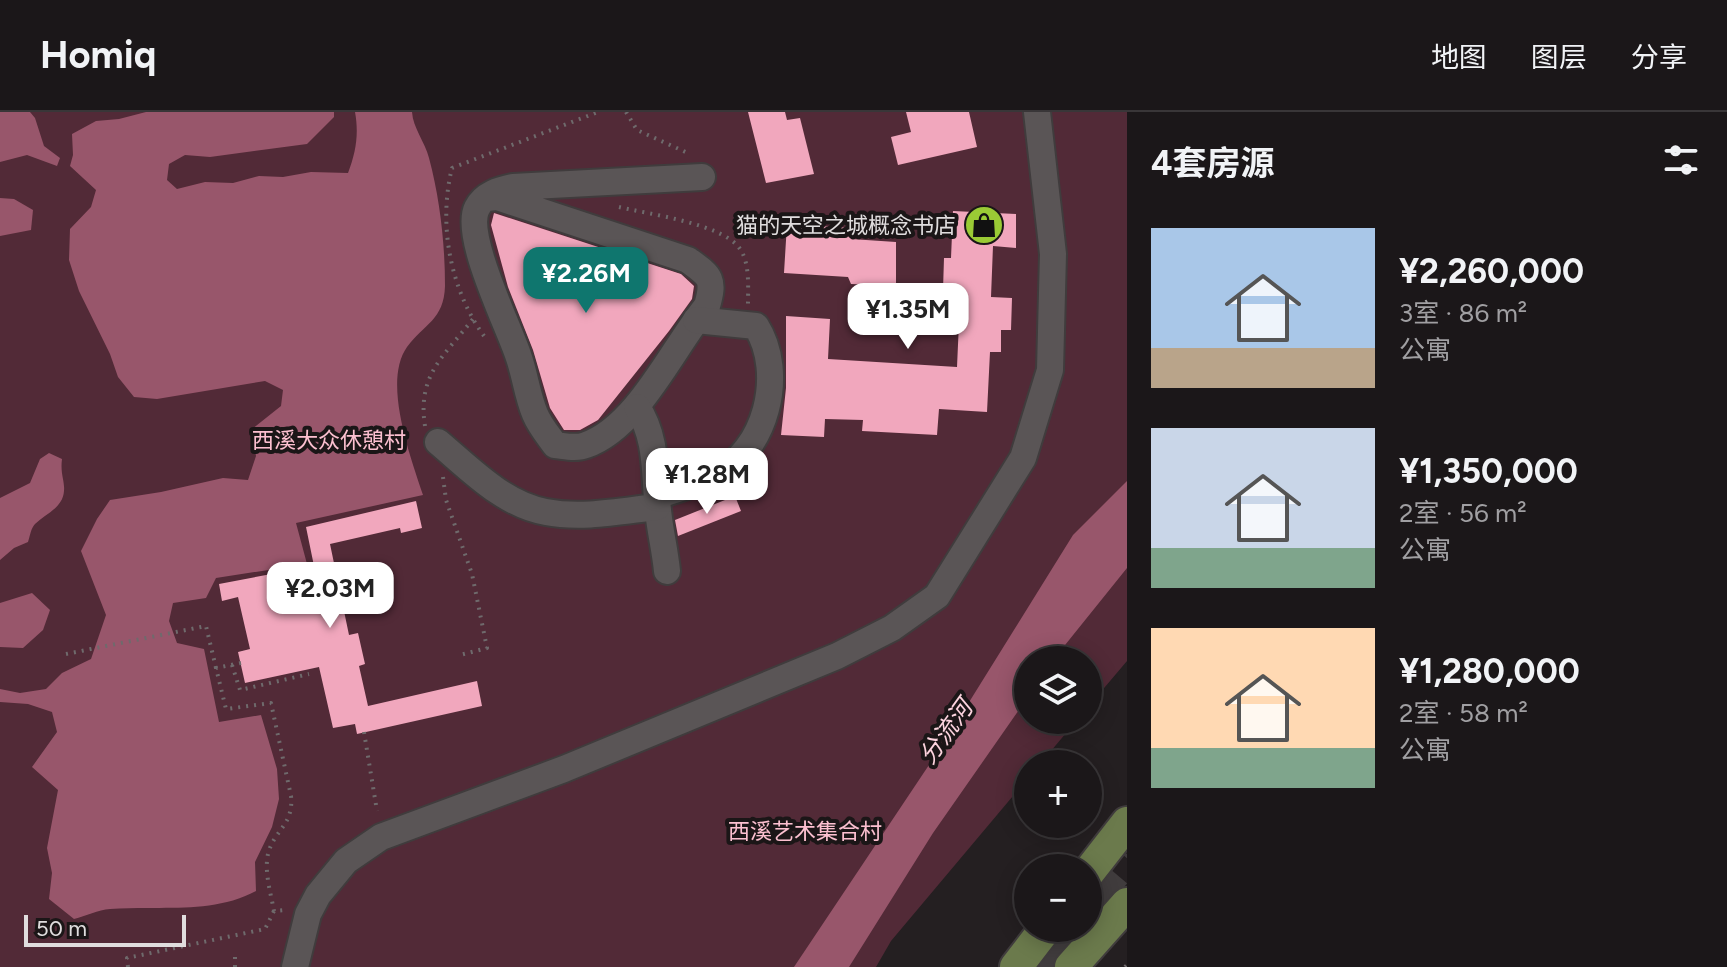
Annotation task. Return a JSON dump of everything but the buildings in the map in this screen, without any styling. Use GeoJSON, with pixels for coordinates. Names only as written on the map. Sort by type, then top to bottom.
{"type":"FeatureCollection","features":[{"type":"Feature","properties":{"kind":"main road"},"geometry":{"type":"LineString","coordinates":[[1102,855],[1127,823]]}},
{"type":"Feature","properties":{"kind":"main road"},"geometry":{"type":"LineString","coordinates":[[1071,967],[1127,904]]}},
{"type":"Feature","properties":{"kind":"main road"},"geometry":{"type":"LineString","coordinates":[[1016,967],[1035,942]]}},
{"type":"Feature","properties":{"kind":"street"},"geometry":{"type":"LineString","coordinates":[[295,967],[308,914],[318,895],[346,861],[381,837],[564,769],[837,656],[892,628],[937,596],[1023,458],[1050,370],[1053,254],[1037,112]]}},
{"type":"Feature","properties":{"kind":"street"},"geometry":{"type":"LineString","coordinates":[[486,198],[497,197],[688,260],[709,276],[712,288],[707,306],[637,407],[585,446],[555,445],[542,429],[527,392],[519,356],[483,267],[475,230],[476,209],[486,198],[496,191],[699,167]]}},
{"type":"Feature","properties":{"kind":"street"},"geometry":{"type":"LineString","coordinates":[[438,442],[513,500],[544,512],[576,515],[657,501],[716,475],[742,456],[755,438],[765,411],[769,386],[768,359],[756,326],[696,320]]}},
{"type":"Feature","properties":{"kind":"street"},"geometry":{"type":"LineString","coordinates":[[637,407],[646,421],[657,468],[657,501],[667,571]]}},
{"type":"Feature","properties":{"kind":"path"},"geometry":{"type":"LineString","coordinates":[[626,112],[637,130],[699,167]]}},
{"type":"Feature","properties":{"kind":"path"},"geometry":{"type":"LineString","coordinates":[[460,655],[487,648],[472,574],[446,500],[438,442],[426,429],[421,403],[428,376],[473,318]]}},
{"type":"Feature","properties":{"kind":"path"},"geometry":{"type":"LineString","coordinates":[[66,654],[206,626],[226,709],[271,703],[293,812],[269,850],[266,865],[274,911],[265,929],[127,958],[128,967]]}},
{"type":"Feature","properties":{"kind":"path"},"geometry":{"type":"LineString","coordinates":[[216,668],[241,663]]}},
{"type":"Feature","properties":{"kind":"path"},"geometry":{"type":"LineString","coordinates":[[232,665],[240,690],[309,674]]}},
{"type":"Feature","properties":{"kind":"path"},"geometry":{"type":"LineString","coordinates":[[364,732],[376,811],[390,811]]}},
{"type":"Feature","properties":{"kind":"path"},"geometry":{"type":"LineString","coordinates":[[274,911],[294,908],[308,914]]}},
{"type":"Feature","properties":{"kind":"path"},"geometry":{"type":"LineString","coordinates":[[235,957],[235,967]]}},
{"type":"Feature","properties":{"kind":"green space","name":"西溪大众休憩村"},"geometry":{"type":"Polygon","coordinates":[[[0,112],[1127,112],[1127,661],[1102,690],[1102,646],[1014,646],[1014,734],[1065,734],[1052,750],[1014,750],[1014,795],[891,941],[876,967],[0,967],[0,112]]]}},
{"type":"Feature","properties":{"kind":"shaded area"},"geometry":{"type":"Polygon","coordinates":[[[0,112],[30,112],[44,146],[60,158],[57,166],[27,155],[0,162],[0,112]]]}},
{"type":"Feature","properties":{"kind":"shaded area"},"geometry":{"type":"Polygon","coordinates":[[[146,112],[334,112],[334,117],[307,144],[210,157],[185,155],[169,164],[167,180],[177,189],[205,182],[233,183],[259,176],[348,173],[356,143],[355,112],[412,112],[427,152],[436,189],[443,238],[445,286],[437,314],[407,347],[397,380],[401,420],[423,495],[296,523],[307,564],[216,578],[206,598],[173,603],[169,621],[177,643],[204,649],[219,722],[261,715],[277,769],[279,799],[272,827],[255,862],[256,891],[203,906],[110,909],[74,919],[49,899],[52,873],[47,848],[58,790],[32,767],[57,732],[52,712],[28,704],[0,702],[0,689],[20,693],[46,689],[62,673],[91,659],[106,615],[81,551],[110,500],[223,478],[248,480],[256,456],[251,430],[281,406],[283,390],[265,381],[157,399],[134,397],[118,377],[79,291],[69,260],[70,229],[91,207],[96,190],[70,166],[72,134],[96,121],[146,112]]]}},
{"type":"Feature","properties":{"kind":"shaded area"},"geometry":{"type":"Polygon","coordinates":[[[0,198],[14,199],[33,210],[31,230],[0,236],[0,198]]]}},
{"type":"Feature","properties":{"kind":"shaded area"},"geometry":{"type":"Polygon","coordinates":[[[49,453],[62,459],[63,497],[34,526],[28,542],[14,548],[0,560],[0,498],[30,483],[40,459],[49,453]]]}},
{"type":"Feature","properties":{"kind":"shaded area"},"geometry":{"type":"Polygon","coordinates":[[[1127,481],[1127,568],[1064,646],[1014,646],[1014,717],[933,833],[849,967],[794,967],[943,744],[1073,535],[1127,481]]]}},
{"type":"Feature","properties":{"kind":"shaded area"},"geometry":{"type":"Polygon","coordinates":[[[32,593],[50,610],[43,630],[23,648],[0,647],[0,603],[32,593]]]}},
{"type":"Feature","properties":{"kind":"tunnel"},"geometry":{"type":"LineString","coordinates":[[1102,883],[1127,854]]}},
{"type":"Feature","properties":{"kind":"tunnel"},"geometry":{"type":"LineString","coordinates":[[1039,967],[1058,942]]}},
{"type":"Feature","properties":{"kind":"place","name":"猫的天空之城概念书店"},"geometry":{"type":"Point","coordinates":[984,225]}},
{"type":"Feature","properties":{"kind":"water label","name":"分流河"},"geometry":{"type":"Point","coordinates":[946,732]}},
{"type":"Feature","properties":{"kind":"park label","name":"西溪艺术集合村"},"geometry":{"type":"Point","coordinates":[805,831]}}]}
